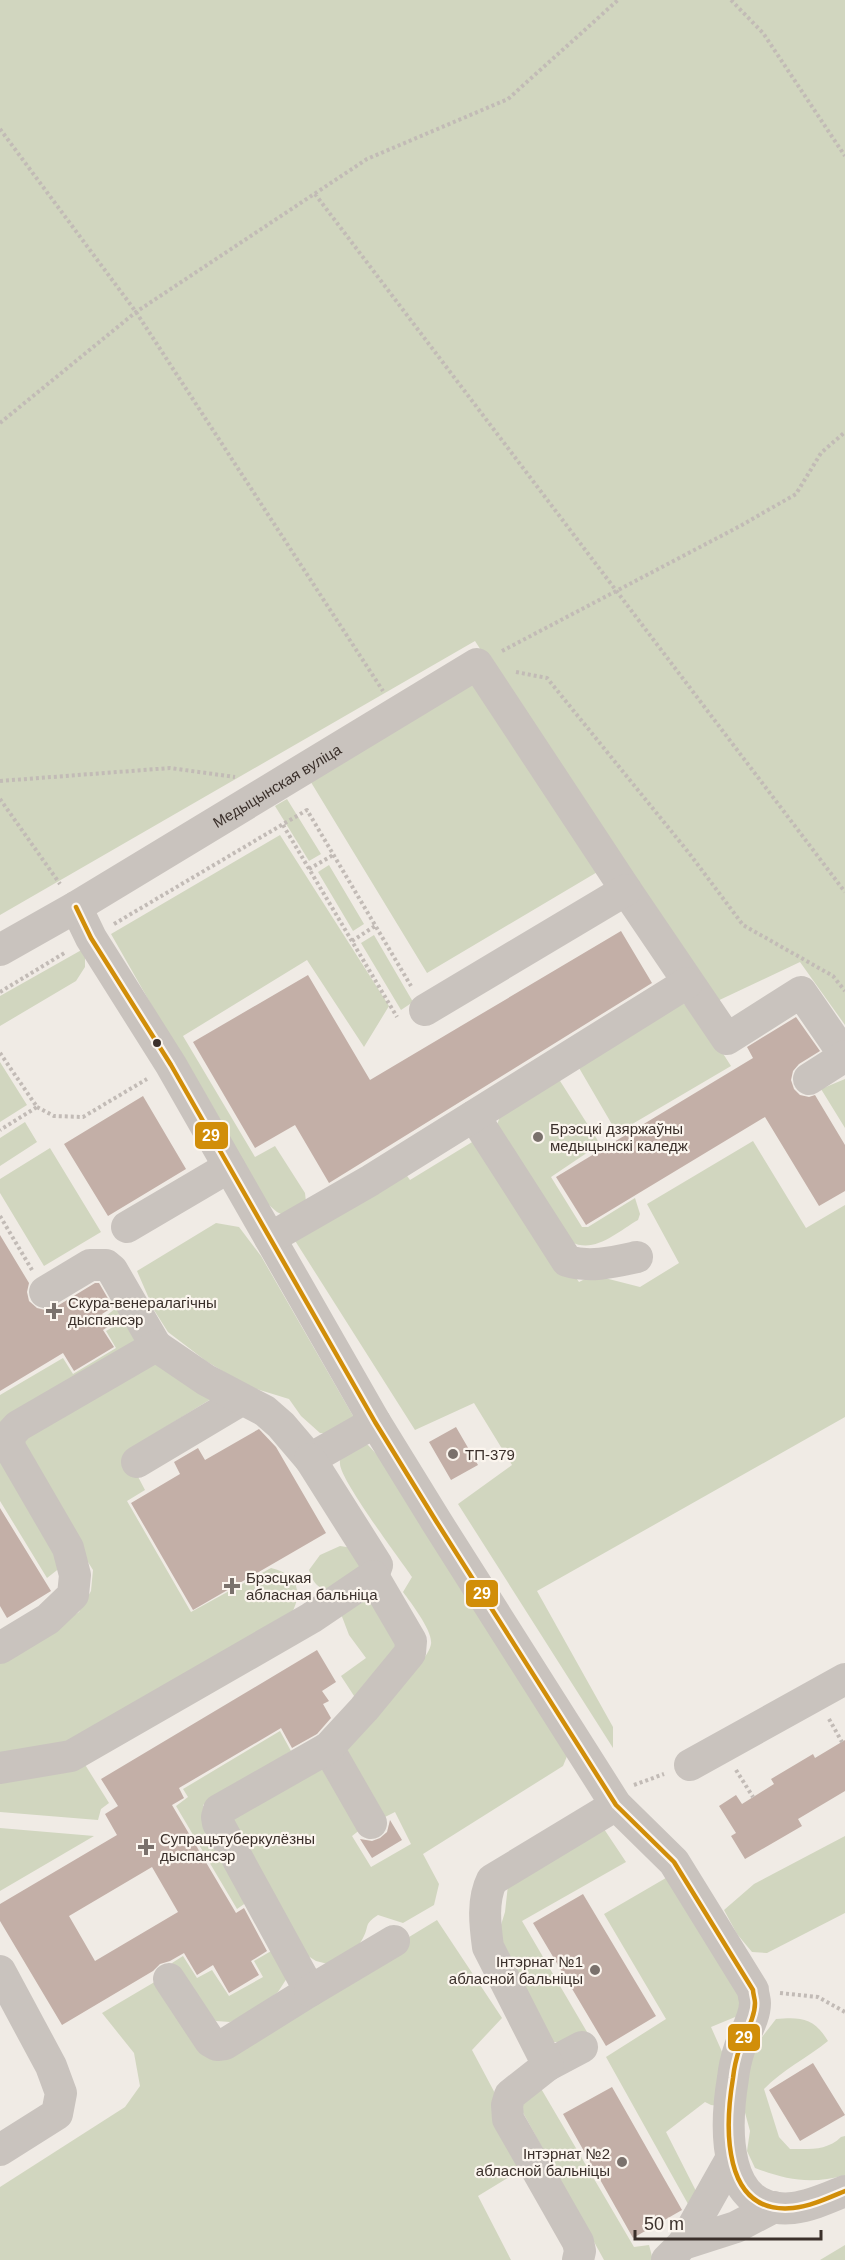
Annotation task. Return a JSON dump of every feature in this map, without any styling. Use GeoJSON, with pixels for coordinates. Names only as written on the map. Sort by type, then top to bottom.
{"type":"FeatureCollection","features":[{"type":"Feature","properties":{"kind":"street","name":"Медыцынская вуліца"},"geometry":{"type":"LineString","coordinates":[[0,950],[76,907],[477,664]]}},
{"type":"Feature","properties":{"kind":"street"},"geometry":{"type":"LineString","coordinates":[[477,664],[727,1039],[801,992],[845,1056],[809,1079]]}},
{"type":"Feature","properties":{"kind":"street"},"geometry":{"type":"LineString","coordinates":[[425,1010],[626,890]]}},
{"type":"Feature","properties":{"kind":"street"},"geometry":{"type":"LineString","coordinates":[[76,907],[91,938],[171,1065],[375,1422],[612,1800],[674,1862],[753,1990],[755,2004],[739,2049],[733,2078],[728,2132],[730,2159],[743,2190],[756,2201],[774,2207],[791,2209],[810,2205],[845,2191]]}},
{"type":"Feature","properties":{"kind":"street"},"geometry":{"type":"LineString","coordinates":[[270,1238],[371,1180],[687,982]]}},
{"type":"Feature","properties":{"kind":"street"},"geometry":{"type":"LineString","coordinates":[[474,1116],[567,1261],[577,1264],[601,1264],[637,1257]]}},
{"type":"Feature","properties":{"kind":"street"},"geometry":{"type":"LineString","coordinates":[[127,1227],[229,1167]]}},
{"type":"Feature","properties":{"kind":"street"},"geometry":{"type":"LineString","coordinates":[[0,1768],[71,1756],[310,1618],[373,1576],[377,1565],[310,1459],[281,1425],[265,1411],[206,1380],[156,1346],[112,1270],[106,1265],[90,1265],[45,1292]]}},
{"type":"Feature","properties":{"kind":"street"},"geometry":{"type":"LineString","coordinates":[[0,1648],[48,1619],[57,1611],[73,1595],[75,1575],[68,1548],[10,1449],[9,1436],[18,1426],[156,1346]]}},
{"type":"Feature","properties":{"kind":"street"},"geometry":{"type":"LineString","coordinates":[[137,1462],[241,1400]]}},
{"type":"Feature","properties":{"kind":"street"},"geometry":{"type":"LineString","coordinates":[[310,1459],[375,1422]]}},
{"type":"Feature","properties":{"kind":"street"},"geometry":{"type":"LineString","coordinates":[[310,1990],[218,1823],[217,1817],[219,1810],[328,1748],[364,1710],[410,1653],[411,1641],[373,1576]]}},
{"type":"Feature","properties":{"kind":"street"},"geometry":{"type":"LineString","coordinates":[[690,1765],[845,1678]]}},
{"type":"Feature","properties":{"kind":"street"},"geometry":{"type":"LineString","coordinates":[[328,1748],[371,1823]]}},
{"type":"Feature","properties":{"kind":"street"},"geometry":{"type":"LineString","coordinates":[[548,2065],[488,1947],[485,1926],[487,1891],[492,1880],[612,1800]]}},
{"type":"Feature","properties":{"kind":"street"},"geometry":{"type":"LineString","coordinates":[[169,1979],[210,2041],[217,2045],[225,2044],[310,1990],[394,1941]]}},
{"type":"Feature","properties":{"kind":"street"},"geometry":{"type":"LineString","coordinates":[[0,1971],[51,2066],[61,2093],[57,2114],[0,2150]]}},
{"type":"Feature","properties":{"kind":"street"},"geometry":{"type":"LineString","coordinates":[[578,2260],[580,2251],[578,2242],[508,2119],[507,2104],[510,2095],[548,2065],[582,2047]]}},
{"type":"Feature","properties":{"kind":"street"},"geometry":{"type":"LineString","coordinates":[[675,2252],[730,2159]]}},
{"type":"Feature","properties":{"kind":"street"},"geometry":{"type":"LineString","coordinates":[[675,2252],[736,2227],[774,2207]]}},
{"type":"Feature","properties":{"kind":"path"},"geometry":{"type":"LineString","coordinates":[[0,423],[136,312],[367,159],[508,99],[618,0]]}},
{"type":"Feature","properties":{"kind":"path"},"geometry":{"type":"LineString","coordinates":[[731,0],[763,33],[845,156]]}},
{"type":"Feature","properties":{"kind":"path"},"geometry":{"type":"LineString","coordinates":[[0,129],[136,312],[396,711]]}},
{"type":"Feature","properties":{"kind":"path"},"geometry":{"type":"LineString","coordinates":[[315,194],[845,892]]}},
{"type":"Feature","properties":{"kind":"path"},"geometry":{"type":"LineString","coordinates":[[477,664],[796,494],[821,453],[845,432]]}},
{"type":"Feature","properties":{"kind":"path"},"geometry":{"type":"LineString","coordinates":[[477,664],[547,678],[689,853],[743,925],[833,975],[845,991]]}},
{"type":"Feature","properties":{"kind":"path"},"geometry":{"type":"LineString","coordinates":[[0,781],[170,768],[236,777]]}},
{"type":"Feature","properties":{"kind":"path"},"geometry":{"type":"LineString","coordinates":[[0,799],[76,907]]}},
{"type":"Feature","properties":{"kind":"path"},"geometry":{"type":"LineString","coordinates":[[0,992],[307,810],[425,1010],[401,1024],[283,825]]}},
{"type":"Feature","properties":{"kind":"path"},"geometry":{"type":"LineString","coordinates":[[309,869],[333,855]]}},
{"type":"Feature","properties":{"kind":"path"},"geometry":{"type":"LineString","coordinates":[[352,941],[375,926]]}},
{"type":"Feature","properties":{"kind":"path"},"geometry":{"type":"LineString","coordinates":[[0,1053],[38,1107],[54,1116],[83,1117],[171,1065]]}},
{"type":"Feature","properties":{"kind":"path"},"geometry":{"type":"LineString","coordinates":[[0,1130],[38,1107]]}},
{"type":"Feature","properties":{"kind":"path"},"geometry":{"type":"LineString","coordinates":[[0,1216],[45,1292]]}},
{"type":"Feature","properties":{"kind":"path"},"geometry":{"type":"LineString","coordinates":[[612,1800],[690,1765]]}},
{"type":"Feature","properties":{"kind":"path"},"geometry":{"type":"LineString","coordinates":[[753,1990],[818,1997],[845,2012]]}},
{"type":"Feature","properties":{"kind":"green space"},"geometry":{"type":"Polygon","coordinates":[[[0,0],[845,0],[845,1025],[800,962],[711,1004],[475,641],[0,915],[0,0]]]}},
{"type":"Feature","properties":{"kind":"green space"},"geometry":{"type":"Polygon","coordinates":[[[475,683],[599,871],[427,973],[309,779],[475,683]]]}},
{"type":"Feature","properties":{"kind":"green space"},"geometry":{"type":"Polygon","coordinates":[[[287,799],[321,854],[309,861],[275,806],[287,799]]]}},
{"type":"Feature","properties":{"kind":"green space"},"geometry":{"type":"Polygon","coordinates":[[[280,835],[389,1006],[364,1047],[307,960],[183,1036],[255,1157],[275,1146],[305,1193],[306,1202],[287,1217],[262,1199],[111,934],[280,835]]]}},
{"type":"Feature","properties":{"kind":"green space"},"geometry":{"type":"Polygon","coordinates":[[[329,865],[364,924],[353,931],[318,872],[329,865]]]}},
{"type":"Feature","properties":{"kind":"green space"},"geometry":{"type":"Polygon","coordinates":[[[374,935],[413,1002],[401,1010],[361,943],[374,935]]]}},
{"type":"Feature","properties":{"kind":"green space"},"geometry":{"type":"Polygon","coordinates":[[[85,948],[85,967],[76,981],[0,1026],[0,996],[85,948]]]}},
{"type":"Feature","properties":{"kind":"green space"},"geometry":{"type":"Polygon","coordinates":[[[681,1001],[706,1027],[731,1066],[617,1133],[575,1061],[681,1001]]]}},
{"type":"Feature","properties":{"kind":"green space"},"geometry":{"type":"Polygon","coordinates":[[[0,1062],[27,1105],[0,1122],[0,1062]]]}},
{"type":"Feature","properties":{"kind":"green space"},"geometry":{"type":"Polygon","coordinates":[[[555,1073],[600,1144],[551,1177],[582,1227],[588,1227],[635,1198],[640,1214],[638,1220],[606,1240],[589,1245],[571,1242],[497,1125],[504,1104],[555,1073]]]}},
{"type":"Feature","properties":{"kind":"green space"},"geometry":{"type":"Polygon","coordinates":[[[845,1079],[845,1128],[821,1089],[845,1079]]]}},
{"type":"Feature","properties":{"kind":"green space"},"geometry":{"type":"Polygon","coordinates":[[[25,1122],[37,1142],[0,1166],[0,1138],[25,1122]]]}},
{"type":"Feature","properties":{"kind":"green space"},"geometry":{"type":"Polygon","coordinates":[[[482,1136],[486,1150],[579,1282],[593,1275],[640,1287],[679,1263],[647,1204],[753,1141],[806,1228],[845,1205],[845,1417],[537,1591],[613,1727],[613,1748],[458,1504],[512,1465],[474,1403],[415,1430],[287,1228],[402,1169],[410,1180],[482,1136]]]}},
{"type":"Feature","properties":{"kind":"green space"},"geometry":{"type":"Polygon","coordinates":[[[50,1148],[101,1232],[44,1266],[0,1193],[0,1179],[50,1148]]]}},
{"type":"Feature","properties":{"kind":"green space"},"geometry":{"type":"Polygon","coordinates":[[[216,1223],[239,1227],[261,1256],[356,1421],[335,1434],[320,1433],[301,1416],[289,1399],[247,1386],[206,1361],[168,1332],[154,1310],[137,1271],[216,1223]]]}},
{"type":"Feature","properties":{"kind":"green space"},"geometry":{"type":"Polygon","coordinates":[[[98,1276],[140,1337],[0,1428],[0,1395],[63,1358],[73,1374],[116,1348],[106,1331],[113,1327],[106,1316],[116,1308],[98,1276]]]}},
{"type":"Feature","properties":{"kind":"green space"},"geometry":{"type":"Polygon","coordinates":[[[163,1356],[211,1399],[125,1452],[145,1490],[127,1501],[191,1612],[271,1568],[293,1580],[297,1592],[294,1608],[290,1616],[61,1745],[0,1756],[0,1659],[79,1612],[91,1591],[93,1570],[26,1464],[21,1445],[31,1428],[163,1356]]]}},
{"type":"Feature","properties":{"kind":"green space"},"geometry":{"type":"Polygon","coordinates":[[[0,1445],[61,1567],[47,1578],[0,1501],[0,1445]]]}},
{"type":"Feature","properties":{"kind":"green space"},"geometry":{"type":"Polygon","coordinates":[[[352,1445],[368,1445],[380,1458],[570,1749],[563,1766],[423,1854],[439,1884],[434,1905],[403,1923],[378,1915],[369,1923],[357,1947],[328,1964],[316,1961],[305,1954],[234,1829],[233,1808],[317,1762],[365,1826],[352,1836],[371,1867],[411,1844],[395,1812],[379,1820],[347,1760],[348,1736],[408,1678],[419,1665],[431,1644],[429,1632],[403,1592],[412,1577],[360,1502],[343,1473],[340,1458],[352,1445]]]}},
{"type":"Feature","properties":{"kind":"green space"},"geometry":{"type":"Polygon","coordinates":[[[340,1546],[353,1548],[358,1556],[360,1570],[329,1591],[316,1584],[309,1570],[320,1555],[340,1546]]]}},
{"type":"Feature","properties":{"kind":"green space"},"geometry":{"type":"Polygon","coordinates":[[[368,1588],[410,1633],[358,1702],[341,1676],[366,1658],[349,1635],[341,1614],[368,1588]]]}},
{"type":"Feature","properties":{"kind":"green space"},"geometry":{"type":"Polygon","coordinates":[[[280,1731],[291,1751],[203,1805],[285,1948],[287,1978],[278,1992],[252,2012],[230,2022],[216,2021],[203,2011],[172,1963],[183,1956],[197,1978],[212,1970],[229,1996],[263,1977],[254,1961],[278,1947],[250,1900],[237,1909],[176,1806],[188,1797],[183,1789],[280,1731]]]}},
{"type":"Feature","properties":{"kind":"green space"},"geometry":{"type":"Polygon","coordinates":[[[84,1763],[109,1803],[101,1809],[98,1820],[0,1812],[0,1780],[84,1763]]]}},
{"type":"Feature","properties":{"kind":"green space"},"geometry":{"type":"Polygon","coordinates":[[[600,1823],[626,1862],[522,1921],[587,2032],[571,2042],[552,2042],[497,1938],[505,1912],[509,1876],[600,1823]]]}},
{"type":"Feature","properties":{"kind":"green space"},"geometry":{"type":"Polygon","coordinates":[[[0,1828],[94,1836],[0,1891],[0,1828]]]}},
{"type":"Feature","properties":{"kind":"green space"},"geometry":{"type":"Polygon","coordinates":[[[845,1836],[845,1913],[767,1953],[752,1952],[737,1934],[724,1910],[754,1884],[845,1836]]]}},
{"type":"Feature","properties":{"kind":"green space"},"geometry":{"type":"Polygon","coordinates":[[[671,1875],[739,1992],[740,2015],[711,2027],[723,2054],[721,2056],[745,2059],[776,2019],[793,2018],[812,2023],[828,2041],[764,2089],[779,2137],[790,2149],[824,2147],[845,2136],[845,2175],[821,2180],[799,2180],[755,2168],[747,2151],[750,2131],[744,2109],[711,2105],[705,2102],[666,2132],[696,2191],[688,2204],[606,2057],[666,2019],[604,1914],[671,1875]]]}},
{"type":"Feature","properties":{"kind":"green space"},"geometry":{"type":"Polygon","coordinates":[[[437,1920],[502,2018],[472,2050],[532,2163],[478,2196],[511,2260],[0,2260],[0,2187],[125,2107],[140,2086],[134,2053],[102,2013],[163,1977],[215,2055],[437,1920]]]}},
{"type":"Feature","properties":{"kind":"green space"},"geometry":{"type":"Polygon","coordinates":[[[536,2080],[634,2247],[649,2245],[653,2260],[604,2260],[521,2109],[536,2080]]]}},
{"type":"Feature","properties":{"kind":"green space"},"geometry":{"type":"Polygon","coordinates":[[[845,2245],[845,2260],[820,2260],[845,2245]]]}},
{"type":"Feature","properties":{"kind":"building"},"geometry":{"type":"Polygon","coordinates":[[[621,931],[652,983],[329,1183],[295,1125],[255,1148],[193,1042],[308,975],[370,1080],[621,931]]]}},
{"type":"Feature","properties":{"kind":"building"},"geometry":{"type":"Polygon","coordinates":[[[796,1017],[820,1051],[799,1064],[793,1071],[791,1080],[794,1089],[800,1095],[809,1097],[815,1095],[845,1145],[845,1191],[819,1206],[765,1117],[586,1225],[556,1177],[753,1058],[747,1047],[796,1017]]]}},
{"type":"Feature","properties":{"kind":"building"},"geometry":{"type":"Polygon","coordinates":[[[143,1096],[186,1169],[108,1216],[64,1144],[143,1096]]]}},
{"type":"Feature","properties":{"kind":"building","name":"Скура-венералагічны дыспансэр"},"geometry":{"type":"Polygon","coordinates":[[[0,1235],[29,1283],[27,1292],[29,1301],[37,1308],[45,1310],[54,1308],[95,1283],[99,1283],[113,1307],[102,1314],[109,1326],[103,1330],[114,1347],[74,1371],[63,1353],[0,1391],[0,1235]]]}},
{"type":"Feature","properties":{"kind":"building","name":"ТП-379"},"geometry":{"type":"Polygon","coordinates":[[[456,1427],[478,1465],[451,1480],[429,1442],[456,1427]]]}},
{"type":"Feature","properties":{"kind":"building"},"geometry":{"type":"Polygon","coordinates":[[[259,1429],[276,1447],[326,1533],[193,1610],[131,1503],[180,1474],[174,1462],[198,1448],[205,1460],[259,1429]]]}},
{"type":"Feature","properties":{"kind":"building"},"geometry":{"type":"Polygon","coordinates":[[[0,1508],[51,1591],[7,1618],[0,1606],[0,1508]]]}},
{"type":"Feature","properties":{"kind":"building","name":"Супрацьтуберкулёзны дыспансэр"},"geometry":{"type":"Polygon","coordinates":[[[317,1650],[336,1682],[322,1691],[329,1701],[323,1704],[331,1718],[317,1734],[292,1748],[281,1728],[179,1788],[184,1798],[172,1805],[236,1913],[244,1908],[267,1951],[251,1961],[259,1975],[229,1993],[213,1965],[197,1975],[184,1953],[160,1964],[153,1971],[62,2025],[0,1921],[0,1904],[117,1835],[105,1814],[118,1806],[101,1779],[317,1650]],[[152,1867],[69,1916],[95,1961],[178,1912],[152,1867]]]}},
{"type":"Feature","properties":{"kind":"building"},"geometry":{"type":"Polygon","coordinates":[[[845,1740],[845,1791],[798,1819],[802,1826],[745,1859],[731,1836],[736,1833],[719,1806],[736,1795],[742,1804],[774,1784],[771,1779],[813,1754],[815,1758],[845,1740]]]}},
{"type":"Feature","properties":{"kind":"building"},"geometry":{"type":"Polygon","coordinates":[[[390,1820],[402,1840],[372,1858],[360,1839],[372,1841],[380,1838],[387,1832],[390,1820]]]}},
{"type":"Feature","properties":{"kind":"building","name":"Інтэрнат №1 абласной бальніцы"},"geometry":{"type":"Polygon","coordinates":[[[583,1894],[656,2016],[606,2046],[533,1923],[583,1894]]]}},
{"type":"Feature","properties":{"kind":"building"},"geometry":{"type":"Polygon","coordinates":[[[813,2063],[845,2115],[800,2141],[769,2090],[813,2063]]]}},
{"type":"Feature","properties":{"kind":"building","name":"Інтэрнат №2 абласной бальніцы"},"geometry":{"type":"Polygon","coordinates":[[[612,2087],[682,2210],[633,2238],[563,2114],[612,2087]]]}},
{"type":"Feature","properties":{"kind":"transit line","name":"29"},"geometry":{"type":"LineString","coordinates":[[76,907],[91,938],[171,1065],[375,1422],[436,1521],[616,1805],[674,1862],[753,1990],[755,2009],[740,2047],[730,2098],[729,2142],[733,2164],[740,2183],[752,2197],[769,2206],[793,2208],[845,2191]]}},
{"type":"Feature","properties":{"kind":"place","name":"Брэсцкі дзяржаўны медыцынскі каледж"},"geometry":{"type":"Point","coordinates":[538,1137]}},
{"type":"Feature","properties":{"kind":"place","name":"Скура-венералагічны дыспансэр"},"geometry":{"type":"Point","coordinates":[54,1311]}},
{"type":"Feature","properties":{"kind":"place","name":"ТП-379"},"geometry":{"type":"Point","coordinates":[453,1454]}},
{"type":"Feature","properties":{"kind":"place","name":"Брэсцкая абласная бальніца"},"geometry":{"type":"Point","coordinates":[232,1586]}},
{"type":"Feature","properties":{"kind":"place","name":"Супрацьтуберкулёзны дыспансэр"},"geometry":{"type":"Point","coordinates":[146,1847]}},
{"type":"Feature","properties":{"kind":"place","name":"Інтэрнат №1 абласной бальніцы"},"geometry":{"type":"Point","coordinates":[595,1970]}},
{"type":"Feature","properties":{"kind":"place","name":"Інтэрнат №2 абласной бальніцы"},"geometry":{"type":"Point","coordinates":[622,2162]}}]}
